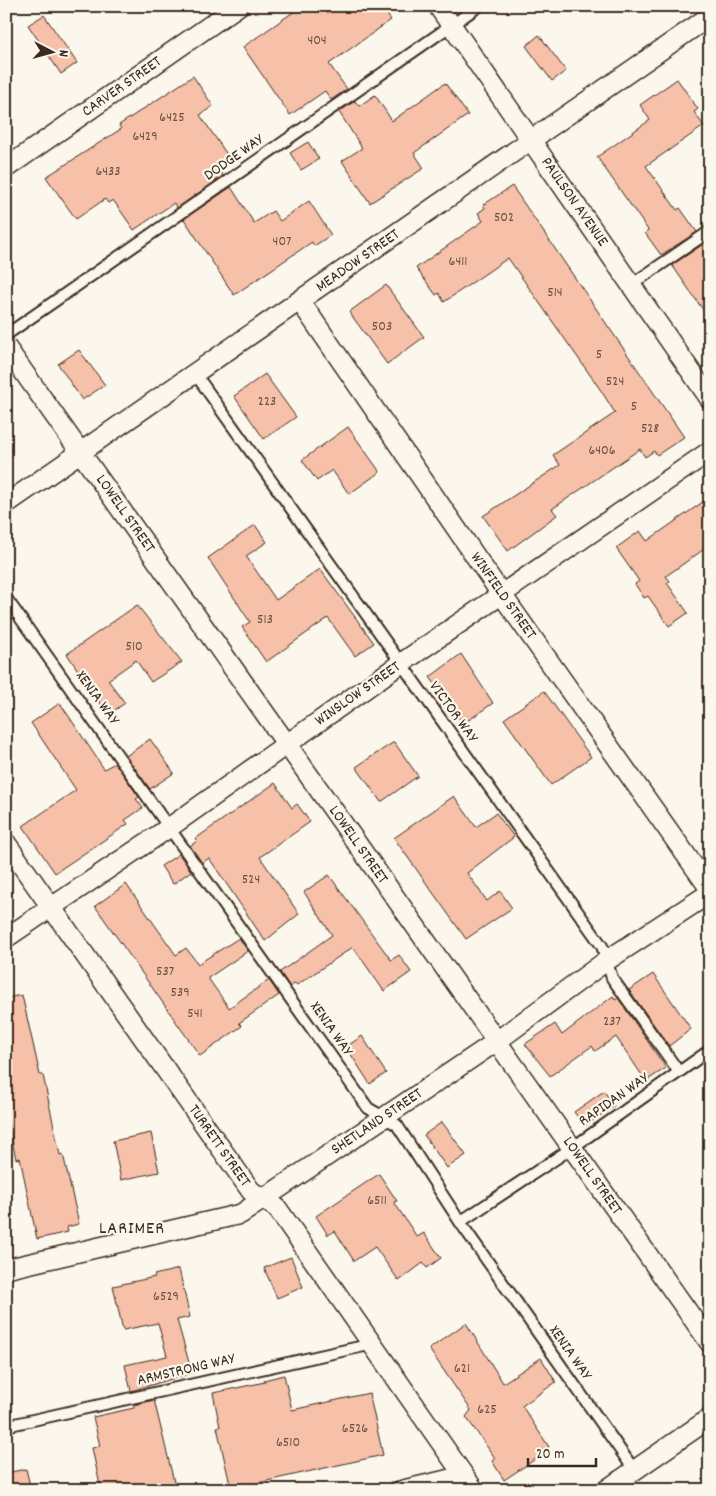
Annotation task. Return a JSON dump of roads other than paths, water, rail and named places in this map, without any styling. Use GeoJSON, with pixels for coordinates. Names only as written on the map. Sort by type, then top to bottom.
{"type":"FeatureCollection","features":[{"type":"Feature","properties":{"kind":"street","name":"CARVER STREET"},"geometry":{"type":"LineString","coordinates":[[6,168],[238,6]]}},
{"type":"Feature","properties":{"kind":"street","name":"PAULSON AVENUE"},"geometry":{"type":"LineString","coordinates":[[438,6],[710,399]]}},
{"type":"Feature","properties":{"kind":"street","name":"MEADOW STREET"},"geometry":{"type":"LineString","coordinates":[[6,504],[710,16]]}},
{"type":"Feature","properties":{"kind":"street","name":"WINFIELD STREET"},"geometry":{"type":"LineString","coordinates":[[300,301],[502,595],[710,891]]}},
{"type":"Feature","properties":{"kind":"street","name":"LOWELL STREET"},"geometry":{"type":"LineString","coordinates":[[6,347],[710,1343]]}},
{"type":"Feature","properties":{"kind":"street","name":"WINSLOW STREET"},"geometry":{"type":"LineString","coordinates":[[6,938],[50,906],[170,827],[400,664],[710,451]]}},
{"type":"Feature","properties":{"kind":"street","name":"TURRETT STREET"},"geometry":{"type":"LineString","coordinates":[[6,844],[251,1191],[276,1208],[469,1483]]}},
{"type":"Feature","properties":{"kind":"street","name":"SHETLAND STREET"},"geometry":{"type":"LineString","coordinates":[[6,1269],[241,1214],[497,1041],[606,961],[710,891]]}},
{"type":"Feature","properties":{"kind":"street"},"geometry":{"type":"LineString","coordinates":[[606,1490],[710,1418]]}},
{"type":"Feature","properties":{"kind":"street"},"geometry":{"type":"LineString","coordinates":[[403,1490],[469,1483]]}},
{"type":"Feature","properties":{"kind":"lane","name":"DODGE WAY"},"geometry":{"type":"LineString","coordinates":[[6,335],[479,6]]}},
{"type":"Feature","properties":{"kind":"lane"},"geometry":{"type":"LineString","coordinates":[[631,285],[710,231]]}},
{"type":"Feature","properties":{"kind":"lane","name":"VICTOR WAY"},"geometry":{"type":"LineString","coordinates":[[194,372],[602,946],[612,978],[679,1072]]}},
{"type":"Feature","properties":{"kind":"lane","name":"XENIA WAY"},"geometry":{"type":"LineString","coordinates":[[6,598],[368,1108],[397,1125],[460,1222],[635,1471]]}},
{"type":"Feature","properties":{"kind":"lane","name":"RAPIDAN WAY"},"geometry":{"type":"LineString","coordinates":[[460,1222],[572,1148],[710,1050]]}},
{"type":"Feature","properties":{"kind":"lane","name":"ARMSTRONG WAY"},"geometry":{"type":"LineString","coordinates":[[6,1426],[372,1344]]}},
{"type":"Feature","properties":{"kind":"district","name":"LARIMER"},"geometry":{"type":"Point","coordinates":[132,1229]}}]}
